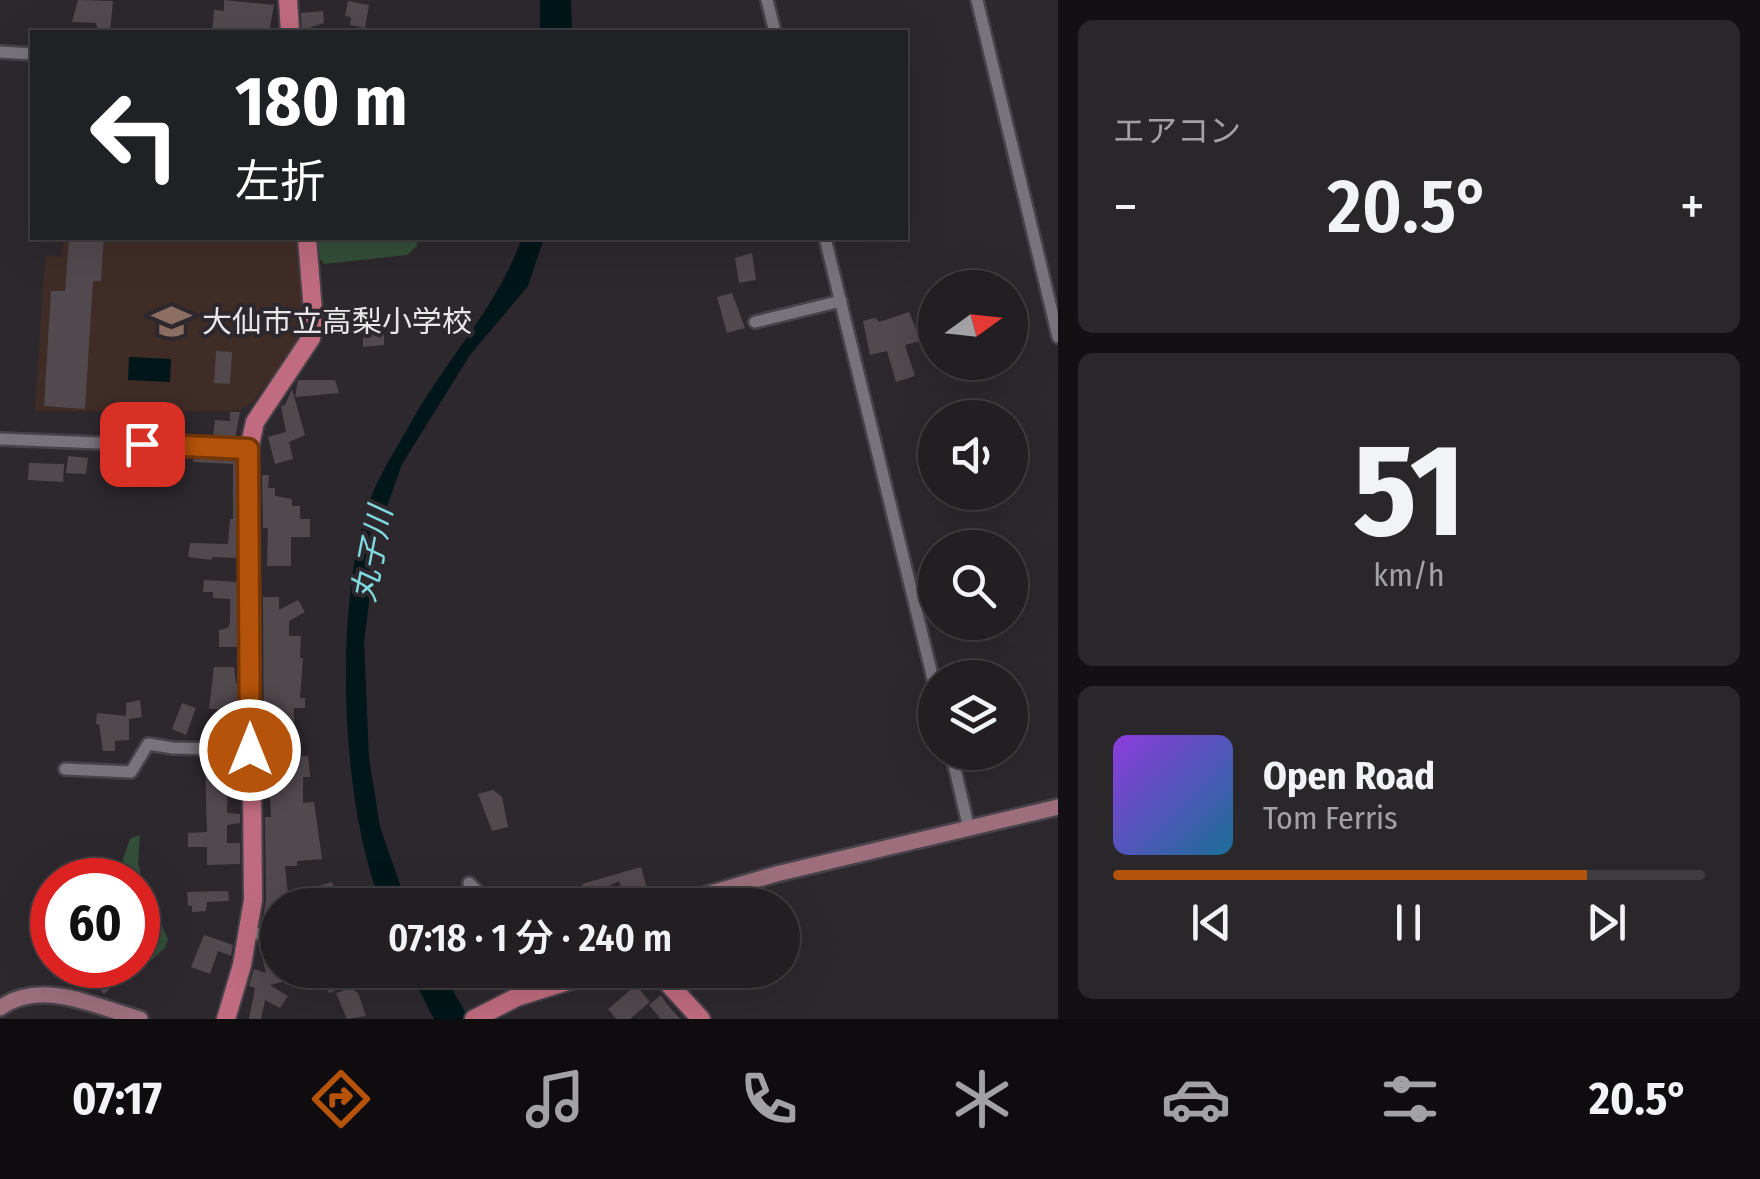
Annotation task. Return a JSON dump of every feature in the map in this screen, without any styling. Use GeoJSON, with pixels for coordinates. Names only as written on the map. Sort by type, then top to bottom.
{"type":"FeatureCollection","features":[{"type":"Feature","properties":{"kind":"main road"},"geometry":{"type":"LineString","coordinates":[[288,0],[290,30]]}},
{"type":"Feature","properties":{"kind":"main road"},"geometry":{"type":"LineString","coordinates":[[226,1019],[254,900],[248,449],[255,422],[311,338],[314,324],[307,240]]}},
{"type":"Feature","properties":{"kind":"main road"},"geometry":{"type":"LineString","coordinates":[[474,1019],[517,997],[546,988]]}},
{"type":"Feature","properties":{"kind":"main road"},"geometry":{"type":"LineString","coordinates":[[672,988],[701,1019]]}},
{"type":"Feature","properties":{"kind":"street"},"geometry":{"type":"LineString","coordinates":[[767,0],[774,30]]}},
{"type":"Feature","properties":{"kind":"street"},"geometry":{"type":"LineString","coordinates":[[977,0],[1058,337]]}},
{"type":"Feature","properties":{"kind":"street"},"geometry":{"type":"LineString","coordinates":[[0,52],[30,54]]}},
{"type":"Feature","properties":{"kind":"street"},"geometry":{"type":"LineString","coordinates":[[826,240],[928,660]]}},
{"type":"Feature","properties":{"kind":"street"},"geometry":{"type":"LineString","coordinates":[[755,322],[842,302]]}},
{"type":"Feature","properties":{"kind":"street"},"geometry":{"type":"LineString","coordinates":[[0,439],[248,449]]}},
{"type":"Feature","properties":{"kind":"street"},"geometry":{"type":"LineString","coordinates":[[65,769],[131,772],[148,744],[250,750]]}},
{"type":"Feature","properties":{"kind":"street"},"geometry":{"type":"LineString","coordinates":[[955,770],[969,829]]}},
{"type":"Feature","properties":{"kind":"street"},"geometry":{"type":"LineString","coordinates":[[728,888],[1058,807]]}},
{"type":"Feature","properties":{"kind":"street"},"geometry":{"type":"LineString","coordinates":[[469,882],[475,888]]}},
{"type":"Feature","properties":{"kind":"street"},"geometry":{"type":"LineString","coordinates":[[248,934],[260,934]]}},
{"type":"Feature","properties":{"kind":"street"},"geometry":{"type":"LineString","coordinates":[[0,1008],[37,994],[60,996],[140,1019]]}},
{"type":"Feature","properties":{"kind":"shaded area","name":"大仙市立高梨小学校"},"geometry":{"type":"Polygon","coordinates":[[[63,240],[296,240],[303,329],[298,343],[252,403],[238,411],[35,411],[45,256],[62,257],[63,240]]]}},
{"type":"Feature","properties":{"kind":"green space"},"geometry":{"type":"Polygon","coordinates":[[[317,240],[416,240],[417,246],[407,255],[324,264],[317,240]]]}},
{"type":"Feature","properties":{"kind":"green space"},"geometry":{"type":"Polygon","coordinates":[[[140,835],[138,858],[123,858],[130,839],[140,835]]]}},
{"type":"Feature","properties":{"kind":"green space"},"geometry":{"type":"Polygon","coordinates":[[[160,921],[168,939],[160,952],[160,921]]]}},
{"type":"Feature","properties":{"kind":"water"},"geometry":{"type":"Polygon","coordinates":[[[540,0],[571,0],[572,30],[540,30],[540,0]]]}},
{"type":"Feature","properties":{"kind":"water","name":"丸子川"},"geometry":{"type":"Polygon","coordinates":[[[521,240],[543,240],[528,286],[470,355],[402,464],[378,532],[364,642],[369,758],[380,827],[401,888],[376,888],[357,814],[346,704],[350,593],[358,543],[383,472],[423,402],[498,288],[521,240]]]}},
{"type":"Feature","properties":{"kind":"water"},"geometry":{"type":"Polygon","coordinates":[[[129,357],[171,359],[170,382],[128,380],[129,357]]]}},
{"type":"Feature","properties":{"kind":"water"},"geometry":{"type":"Polygon","coordinates":[[[418,988],[451,988],[469,1019],[434,1019],[418,988]]]}},
{"type":"Feature","properties":{"kind":"building"},"geometry":{"type":"Polygon","coordinates":[[[78,0],[113,1],[110,30],[98,30],[96,23],[72,22],[78,0]]]}},
{"type":"Feature","properties":{"kind":"building"},"geometry":{"type":"Polygon","coordinates":[[[224,0],[274,5],[269,30],[212,30],[214,10],[224,11],[224,0]]]}},
{"type":"Feature","properties":{"kind":"building"},"geometry":{"type":"Polygon","coordinates":[[[348,1],[369,5],[365,28],[350,25],[351,17],[345,16],[348,1]]]}},
{"type":"Feature","properties":{"kind":"building"},"geometry":{"type":"Polygon","coordinates":[[[323,11],[324,23],[302,30],[301,13],[323,11]]]}},
{"type":"Feature","properties":{"kind":"building"},"geometry":{"type":"Polygon","coordinates":[[[69,240],[104,240],[101,281],[93,281],[85,409],[44,406],[51,291],[65,291],[69,240]]]}},
{"type":"Feature","properties":{"kind":"building"},"geometry":{"type":"Polygon","coordinates":[[[752,253],[756,280],[739,283],[735,258],[752,253]]]}},
{"type":"Feature","properties":{"kind":"building"},"geometry":{"type":"Polygon","coordinates":[[[732,293],[745,328],[727,333],[717,297],[732,293]]]}},
{"type":"Feature","properties":{"kind":"building"},"geometry":{"type":"Polygon","coordinates":[[[909,312],[918,342],[905,345],[915,376],[896,382],[887,351],[870,355],[863,321],[875,318],[879,322],[909,312]]]}},
{"type":"Feature","properties":{"kind":"building"},"geometry":{"type":"Polygon","coordinates":[[[384,327],[384,345],[363,347],[363,332],[384,327]]]}},
{"type":"Feature","properties":{"kind":"building"},"geometry":{"type":"Polygon","coordinates":[[[216,351],[232,352],[230,384],[214,383],[216,351]]]}},
{"type":"Feature","properties":{"kind":"building"},"geometry":{"type":"Polygon","coordinates":[[[298,380],[335,380],[339,393],[295,397],[298,380]]]}},
{"type":"Feature","properties":{"kind":"building"},"geometry":{"type":"Polygon","coordinates":[[[292,389],[305,435],[289,442],[293,459],[275,464],[268,437],[286,432],[281,406],[292,389]]]}},
{"type":"Feature","properties":{"kind":"building"},"geometry":{"type":"Polygon","coordinates":[[[230,412],[240,412],[235,439],[213,438],[215,420],[230,421],[230,412]]]}},
{"type":"Feature","properties":{"kind":"building"},"geometry":{"type":"Polygon","coordinates":[[[108,453],[136,454],[134,478],[112,478],[114,461],[107,461],[108,453]]]}},
{"type":"Feature","properties":{"kind":"building"},"geometry":{"type":"Polygon","coordinates":[[[68,456],[88,458],[86,474],[66,473],[68,456]]]}},
{"type":"Feature","properties":{"kind":"building"},"geometry":{"type":"Polygon","coordinates":[[[193,456],[237,458],[237,558],[188,557],[190,543],[228,544],[233,519],[233,464],[193,462],[193,456]]]}},
{"type":"Feature","properties":{"kind":"building"},"geometry":{"type":"Polygon","coordinates":[[[29,463],[64,464],[63,482],[28,480],[29,463]]]}},
{"type":"Feature","properties":{"kind":"building"},"geometry":{"type":"Polygon","coordinates":[[[262,475],[269,475],[268,488],[275,488],[275,496],[292,499],[292,506],[300,506],[300,519],[310,519],[310,537],[291,537],[291,566],[267,566],[268,528],[263,528],[262,475]]]}},
{"type":"Feature","properties":{"kind":"building"},"geometry":{"type":"Polygon","coordinates":[[[204,580],[238,582],[238,647],[219,647],[219,630],[228,628],[230,623],[230,599],[213,598],[213,592],[203,592],[204,580]]]}},
{"type":"Feature","properties":{"kind":"building"},"geometry":{"type":"Polygon","coordinates":[[[263,597],[279,597],[279,610],[298,600],[305,612],[289,621],[289,636],[301,636],[300,698],[305,698],[305,708],[294,708],[294,729],[298,756],[308,756],[310,777],[303,777],[303,803],[314,802],[322,859],[285,866],[287,888],[266,888],[265,817],[271,817],[270,798],[265,798],[264,787],[269,787],[269,763],[264,763],[263,597]]]}},
{"type":"Feature","properties":{"kind":"building"},"geometry":{"type":"Polygon","coordinates":[[[214,667],[234,667],[239,683],[239,731],[233,740],[219,740],[218,709],[209,709],[214,667]]]}},
{"type":"Feature","properties":{"kind":"building"},"geometry":{"type":"Polygon","coordinates":[[[140,700],[142,717],[129,719],[129,740],[115,741],[115,751],[103,751],[97,713],[126,716],[126,703],[140,700]]]}},
{"type":"Feature","properties":{"kind":"building"},"geometry":{"type":"Polygon","coordinates":[[[182,703],[196,708],[186,735],[172,729],[182,703]]]}},
{"type":"Feature","properties":{"kind":"building"},"geometry":{"type":"Polygon","coordinates":[[[205,758],[229,762],[227,813],[240,814],[240,823],[227,825],[227,843],[240,843],[240,864],[207,865],[207,847],[188,847],[188,833],[207,832],[205,758]]]}},
{"type":"Feature","properties":{"kind":"building"},"geometry":{"type":"Polygon","coordinates":[[[493,790],[502,797],[508,827],[492,831],[478,794],[493,790]]]}},
{"type":"Feature","properties":{"kind":"building"},"geometry":{"type":"Polygon","coordinates":[[[641,867],[647,888],[621,888],[619,881],[604,888],[584,888],[582,884],[641,867]]]}},
{"type":"Feature","properties":{"kind":"building"},"geometry":{"type":"Polygon","coordinates":[[[332,882],[334,888],[312,888],[332,882]]]}},
{"type":"Feature","properties":{"kind":"building"},"geometry":{"type":"Polygon","coordinates":[[[228,891],[229,901],[207,902],[206,911],[192,912],[192,906],[188,906],[187,892],[228,891]]]}},
{"type":"Feature","properties":{"kind":"building"},"geometry":{"type":"Polygon","coordinates":[[[204,935],[233,945],[231,956],[218,951],[210,974],[191,967],[204,935]]]}},
{"type":"Feature","properties":{"kind":"building"},"geometry":{"type":"Polygon","coordinates":[[[254,969],[260,971],[260,988],[275,988],[288,996],[280,1008],[265,1000],[261,1019],[249,1019],[255,988],[249,986],[254,969]]]}},
{"type":"Feature","properties":{"kind":"building"},"geometry":{"type":"Polygon","coordinates":[[[351,988],[358,993],[366,1016],[347,1019],[336,993],[351,988]]]}},
{"type":"Feature","properties":{"kind":"building"},"geometry":{"type":"Polygon","coordinates":[[[632,988],[638,988],[650,1002],[630,1019],[616,1019],[608,1009],[632,988]]]}},
{"type":"Feature","properties":{"kind":"building"},"geometry":{"type":"Polygon","coordinates":[[[661,995],[680,1019],[661,1019],[649,1005],[661,995]]]}},
{"type":"Feature","properties":{"kind":"place","name":"大仙市立高梨小学校"},"geometry":{"type":"Point","coordinates":[172,322]}},
{"type":"Feature","properties":{"kind":"route"},"geometry":{"type":"LineString","coordinates":[[142,444],[248,449],[250,750]]}}]}
